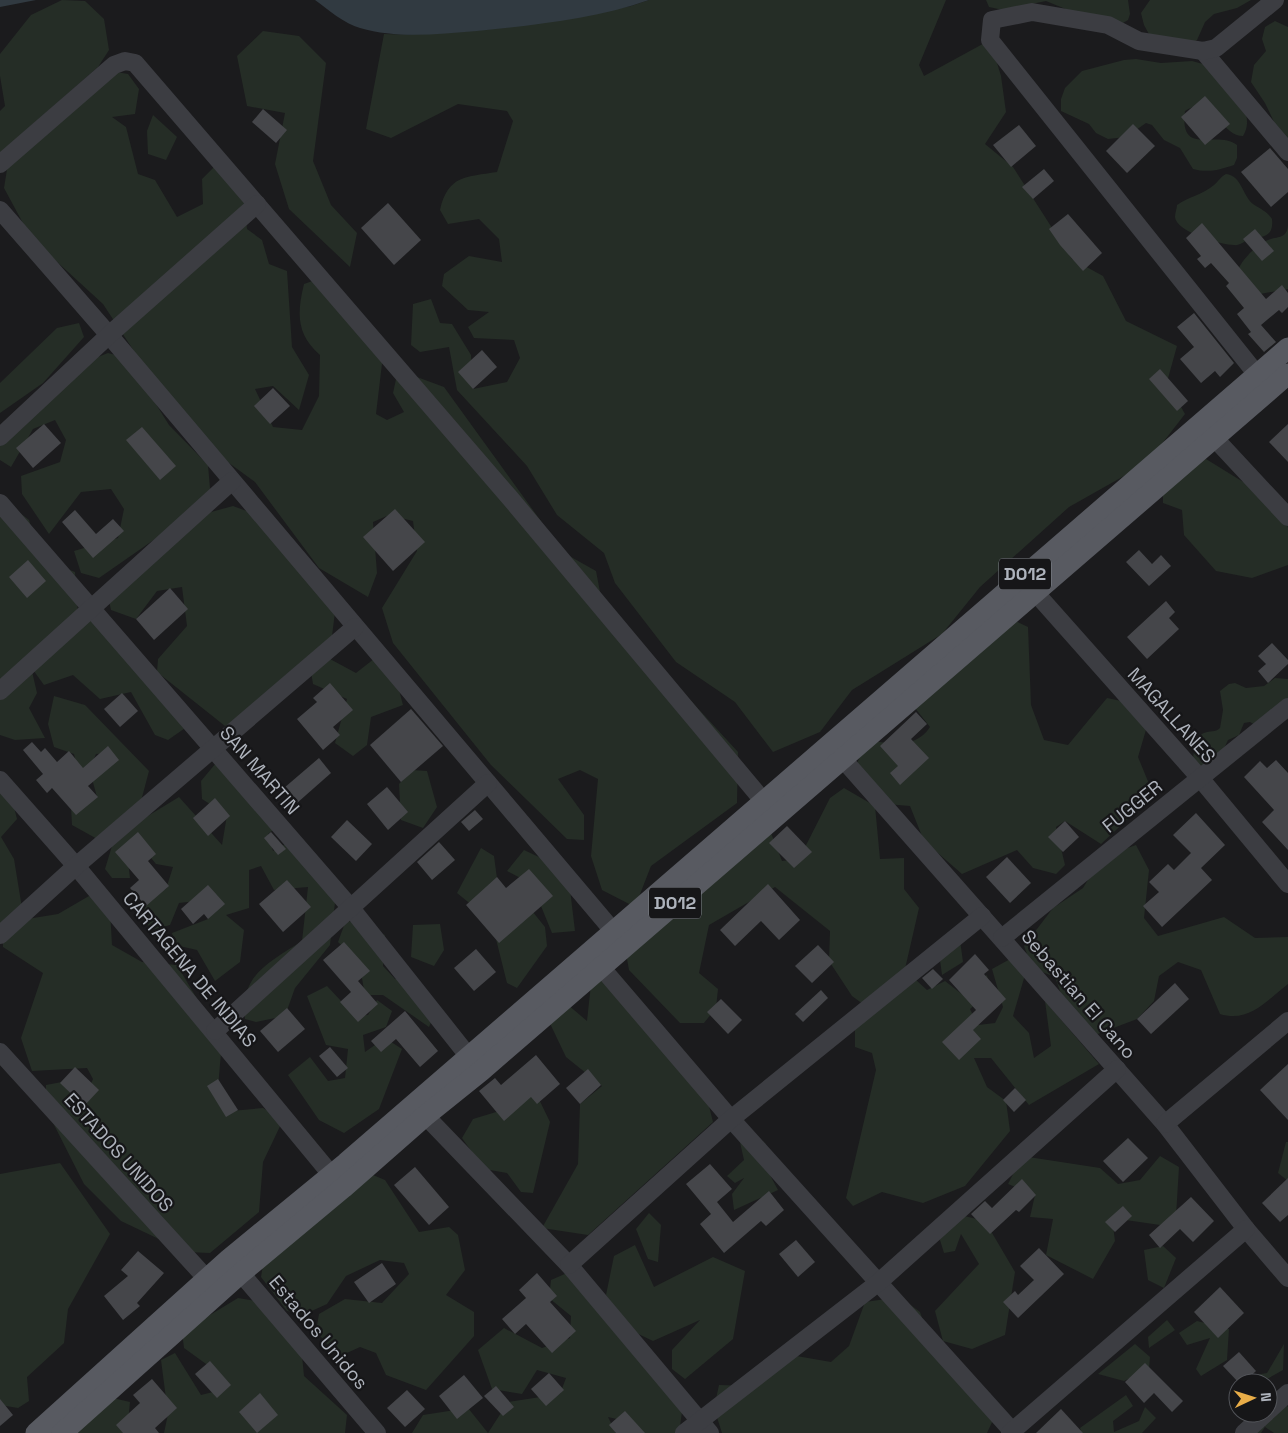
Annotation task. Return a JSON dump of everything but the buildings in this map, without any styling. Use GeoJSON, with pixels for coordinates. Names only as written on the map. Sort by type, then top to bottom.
{"type":"FeatureCollection","features":[{"type":"Feature","properties":{"kind":"main road","name":"D012"},"geometry":{"type":"LineString","coordinates":[[62,1433],[235,1266],[337,1182],[474,1064],[601,967],[836,751],[1263,382],[1288,348]]}},
{"type":"Feature","properties":{"kind":"main road","name":"D012"},"geometry":{"type":"LineString","coordinates":[[1263,382],[1288,374]]}},
{"type":"Feature","properties":{"kind":"main road","name":"D012"},"geometry":{"type":"LineString","coordinates":[[474,1064],[614,932],[765,803],[836,751]]}},
{"type":"Feature","properties":{"kind":"main road","name":"D012"},"geometry":{"type":"LineString","coordinates":[[36,1433],[207,1279],[235,1266]]}},
{"type":"Feature","properties":{"kind":"street"},"geometry":{"type":"LineString","coordinates":[[1263,382],[990,40],[992,20],[1032,12],[1108,25],[1139,41],[1203,51],[1216,48],[1275,0]]}},
{"type":"Feature","properties":{"kind":"street"},"geometry":{"type":"LineString","coordinates":[[1203,51],[1288,152]]}},
{"type":"Feature","properties":{"kind":"street"},"geometry":{"type":"LineString","coordinates":[[0,164],[114,65],[125,61],[136,63],[510,498],[765,803]]}},
{"type":"Feature","properties":{"kind":"street"},"geometry":{"type":"LineString","coordinates":[[0,437],[109,335],[257,204]]}},
{"type":"Feature","properties":{"kind":"street"},"geometry":{"type":"LineString","coordinates":[[0,210],[109,335],[614,932]]}},
{"type":"Feature","properties":{"kind":"street"},"geometry":{"type":"LineString","coordinates":[[1207,430],[1288,517]]}},
{"type":"Feature","properties":{"kind":"street"},"geometry":{"type":"LineString","coordinates":[[0,691],[232,481]]}},
{"type":"Feature","properties":{"kind":"street","name":"SAN MARTIN"},"geometry":{"type":"LineString","coordinates":[[0,503],[351,908],[474,1064]]}},
{"type":"Feature","properties":{"kind":"street","name":"MAGALLANES"},"geometry":{"type":"LineString","coordinates":[[1028,584],[1200,778],[1288,884]]}},
{"type":"Feature","properties":{"kind":"street"},"geometry":{"type":"LineString","coordinates":[[0,935],[76,866],[356,627]]}},
{"type":"Feature","properties":{"kind":"street","name":"FUGGER"},"geometry":{"type":"LineString","coordinates":[[1002,938],[1288,707]]}},
{"type":"Feature","properties":{"kind":"street","name":"Sebastian El Cano"},"geometry":{"type":"LineString","coordinates":[[836,751],[1165,1124],[1246,1230],[1288,1278]]}},
{"type":"Feature","properties":{"kind":"street","name":"CARTAGENA DE INDIAS"},"geometry":{"type":"LineString","coordinates":[[0,780],[76,866],[215,1031],[337,1182]]}},
{"type":"Feature","properties":{"kind":"street"},"geometry":{"type":"LineString","coordinates":[[215,1031],[488,783]]}},
{"type":"Feature","properties":{"kind":"street"},"geometry":{"type":"LineString","coordinates":[[568,1265],[731,1119],[982,916]]}},
{"type":"Feature","properties":{"kind":"street"},"geometry":{"type":"LineString","coordinates":[[601,967],[731,1119],[1012,1432],[1246,1230]]}},
{"type":"Feature","properties":{"kind":"street"},"geometry":{"type":"LineString","coordinates":[[1165,1124],[1288,1021]]}},
{"type":"Feature","properties":{"kind":"street","name":"ESTADOS UNIDOS"},"geometry":{"type":"LineString","coordinates":[[0,1052],[207,1279]]}},
{"type":"Feature","properties":{"kind":"street"},"geometry":{"type":"LineString","coordinates":[[684,1433],[698,1420],[879,1282],[1117,1069]]}},
{"type":"Feature","properties":{"kind":"street"},"geometry":{"type":"LineString","coordinates":[[419,1110],[568,1265],[710,1433]]}},
{"type":"Feature","properties":{"kind":"street","name":"Estados Unidos"},"geometry":{"type":"LineString","coordinates":[[235,1266],[377,1433]]}},
{"type":"Feature","properties":{"kind":"street"},"geometry":{"type":"LineString","coordinates":[[1278,1402],[1288,1392]]}},
{"type":"Feature","properties":{"kind":"street"},"geometry":{"type":"LineString","coordinates":[[1244,1433],[1255,1423]]}},
{"type":"Feature","properties":{"kind":"shaded area"},"geometry":{"type":"Polygon","coordinates":[[[0,0],[36,0],[0,7],[0,0]]]}},
{"type":"Feature","properties":{"kind":"shaded area"},"geometry":{"type":"Polygon","coordinates":[[[62,0],[85,1],[104,19],[109,50],[98,67],[0,153],[0,111],[5,106],[0,76],[0,54],[31,15],[62,0]]]}},
{"type":"Feature","properties":{"kind":"shaded area"},"geometry":{"type":"Polygon","coordinates":[[[315,0],[649,0],[586,17],[477,31],[403,35],[389,34],[354,26],[342,20],[315,0]]]}},
{"type":"Feature","properties":{"kind":"shaded area"},"geometry":{"type":"Polygon","coordinates":[[[649,0],[946,0],[919,65],[924,76],[990,40],[1001,76],[1006,112],[985,144],[1013,167],[1072,259],[1103,276],[1126,321],[1177,346],[1167,382],[1185,414],[1147,463],[1069,507],[980,587],[942,634],[852,690],[820,732],[773,752],[735,702],[676,662],[615,583],[604,553],[557,515],[527,466],[457,390],[449,347],[420,352],[411,345],[413,304],[431,299],[440,323],[452,324],[471,355],[473,389],[507,382],[520,358],[514,340],[474,338],[468,327],[489,312],[468,310],[442,286],[444,274],[469,256],[502,262],[499,239],[479,219],[448,224],[440,210],[443,199],[453,184],[467,177],[497,172],[513,121],[507,111],[458,104],[391,138],[366,129],[384,34],[446,33],[508,27],[600,12],[631,6],[649,0]]]}},
{"type":"Feature","properties":{"kind":"shaded area"},"geometry":{"type":"Polygon","coordinates":[[[986,0],[1128,0],[1130,14],[1128,20],[1123,23],[1068,10],[1046,1],[1003,10],[989,7],[986,0]]]}},
{"type":"Feature","properties":{"kind":"shaded area"},"geometry":{"type":"Polygon","coordinates":[[[1150,0],[1251,0],[1237,8],[1214,14],[1205,22],[1197,40],[1191,44],[1150,36],[1144,25],[1141,13],[1150,0]]]}},
{"type":"Feature","properties":{"kind":"shaded area"},"geometry":{"type":"Polygon","coordinates":[[[1275,21],[1288,27],[1288,151],[1265,103],[1251,82],[1254,65],[1266,51],[1262,39],[1265,27],[1275,21]]]}},
{"type":"Feature","properties":{"kind":"shaded area"},"geometry":{"type":"Polygon","coordinates":[[[263,31],[299,36],[326,63],[313,161],[331,205],[357,233],[350,267],[289,209],[275,164],[285,113],[247,106],[237,56],[263,31]]]}},
{"type":"Feature","properties":{"kind":"shaded area"},"geometry":{"type":"Polygon","coordinates":[[[1136,59],[1161,63],[1192,61],[1203,64],[1245,111],[1247,127],[1243,136],[1235,134],[1216,116],[1203,107],[1195,107],[1185,111],[1185,125],[1188,134],[1194,138],[1229,141],[1237,145],[1237,158],[1234,165],[1204,171],[1193,169],[1180,148],[1164,140],[1152,125],[1146,123],[1126,137],[1108,139],[1096,133],[1089,124],[1061,111],[1061,99],[1065,88],[1082,71],[1124,60],[1136,59]]]}},
{"type":"Feature","properties":{"kind":"shaded area"},"geometry":{"type":"Polygon","coordinates":[[[105,70],[128,74],[139,89],[135,114],[112,117],[126,127],[138,174],[155,180],[177,217],[203,204],[202,179],[215,166],[243,185],[247,229],[262,240],[269,264],[287,271],[292,347],[309,375],[299,410],[273,386],[255,389],[273,427],[302,430],[319,396],[320,355],[306,339],[300,322],[300,304],[304,284],[321,278],[346,312],[368,320],[384,347],[376,414],[387,420],[404,412],[393,393],[398,370],[444,387],[564,553],[596,571],[601,597],[625,629],[738,752],[737,803],[651,866],[635,907],[602,890],[591,856],[598,779],[580,770],[558,779],[584,815],[584,840],[567,839],[491,765],[393,643],[382,608],[417,551],[413,521],[389,515],[373,522],[377,573],[368,597],[319,568],[255,482],[188,433],[103,304],[31,238],[4,188],[9,157],[105,70]]]}},
{"type":"Feature","properties":{"kind":"shaded area"},"geometry":{"type":"Polygon","coordinates":[[[153,115],[177,137],[166,160],[148,154],[147,131],[153,115]]]}},
{"type":"Feature","properties":{"kind":"shaded area"},"geometry":{"type":"Polygon","coordinates":[[[1226,174],[1235,178],[1249,200],[1270,216],[1272,225],[1269,233],[1238,245],[1228,244],[1200,237],[1177,223],[1175,217],[1177,205],[1210,188],[1226,174]]]}},
{"type":"Feature","properties":{"kind":"shaded area"},"geometry":{"type":"Polygon","coordinates":[[[1288,225],[1288,289],[1260,294],[1238,270],[1243,261],[1255,248],[1268,240],[1284,235],[1288,225]]]}},
{"type":"Feature","properties":{"kind":"shaded area"},"geometry":{"type":"Polygon","coordinates":[[[79,323],[84,337],[43,383],[0,413],[0,383],[57,328],[79,323]]]}},
{"type":"Feature","properties":{"kind":"shaded area"},"geometry":{"type":"Polygon","coordinates":[[[108,353],[127,358],[169,425],[208,465],[211,500],[99,578],[81,573],[74,551],[118,538],[124,509],[111,489],[81,492],[49,534],[22,494],[21,476],[60,462],[66,440],[55,420],[33,429],[11,467],[0,460],[0,428],[75,366],[108,353]]]}},
{"type":"Feature","properties":{"kind":"shaded area"},"geometry":{"type":"Polygon","coordinates":[[[1206,459],[1282,506],[1288,528],[1288,565],[1252,578],[1216,571],[1184,535],[1182,510],[1163,503],[1163,480],[1206,459]]]}},
{"type":"Feature","properties":{"kind":"shaded area"},"geometry":{"type":"Polygon","coordinates":[[[0,497],[29,520],[41,559],[75,572],[78,615],[117,630],[188,726],[168,740],[155,735],[131,692],[100,699],[73,675],[44,685],[31,667],[37,693],[29,708],[45,738],[15,740],[0,735],[0,497]]]}},
{"type":"Feature","properties":{"kind":"shaded area"},"geometry":{"type":"Polygon","coordinates":[[[233,506],[252,513],[335,612],[331,644],[255,714],[225,726],[157,672],[158,659],[187,626],[182,587],[157,591],[136,619],[111,610],[106,587],[200,515],[233,506]]]}},
{"type":"Feature","properties":{"kind":"shaded area"},"geometry":{"type":"Polygon","coordinates":[[[1007,617],[1028,627],[1031,705],[1044,740],[1068,745],[1107,698],[1131,703],[1148,723],[1138,757],[1152,791],[1146,802],[1101,844],[1065,821],[1056,827],[1065,865],[1056,874],[1033,868],[1017,850],[962,874],[924,841],[910,806],[886,804],[855,769],[866,740],[901,743],[917,739],[924,734],[930,727],[915,708],[1007,617]]]}},
{"type":"Feature","properties":{"kind":"shaded area"},"geometry":{"type":"Polygon","coordinates":[[[379,655],[393,668],[403,705],[371,717],[367,745],[353,756],[335,743],[347,699],[313,684],[311,672],[330,659],[356,673],[379,655]]]}},
{"type":"Feature","properties":{"kind":"shaded area"},"geometry":{"type":"Polygon","coordinates":[[[1275,678],[1288,679],[1288,706],[1255,725],[1250,722],[1244,723],[1239,735],[1228,740],[1220,757],[1205,770],[1193,760],[1198,738],[1204,733],[1220,728],[1223,710],[1220,691],[1229,684],[1235,683],[1246,688],[1264,686],[1275,678]]]}},
{"type":"Feature","properties":{"kind":"shaded area"},"geometry":{"type":"Polygon","coordinates":[[[54,696],[85,705],[149,771],[136,820],[99,840],[72,825],[71,807],[97,797],[91,775],[112,753],[96,754],[89,770],[78,771],[74,754],[54,747],[48,724],[54,696]]]}},
{"type":"Feature","properties":{"kind":"shaded area"},"geometry":{"type":"Polygon","coordinates":[[[216,763],[281,824],[268,834],[273,851],[298,837],[337,886],[330,945],[295,988],[285,1016],[256,1022],[245,1019],[244,1004],[247,991],[259,971],[302,941],[308,887],[274,890],[261,866],[249,870],[249,908],[226,915],[244,930],[240,962],[215,981],[197,950],[175,945],[172,933],[208,919],[214,899],[179,903],[170,925],[152,930],[141,916],[143,896],[166,889],[173,867],[156,864],[134,837],[126,845],[130,878],[112,878],[105,869],[115,836],[179,797],[222,845],[227,815],[202,799],[201,781],[216,763]]]}},
{"type":"Feature","properties":{"kind":"shaded area"},"geometry":{"type":"Polygon","coordinates":[[[412,770],[427,771],[437,807],[423,828],[401,820],[399,784],[412,770]]]}},
{"type":"Feature","properties":{"kind":"shaded area"},"geometry":{"type":"Polygon","coordinates":[[[844,788],[875,806],[880,859],[904,858],[904,889],[919,908],[905,969],[867,1007],[852,996],[829,961],[830,931],[775,887],[709,925],[699,973],[718,989],[716,1008],[704,1023],[680,1023],[629,970],[624,942],[769,828],[782,861],[799,859],[830,798],[844,788]]]}},
{"type":"Feature","properties":{"kind":"shaded area"},"geometry":{"type":"Polygon","coordinates":[[[0,791],[14,807],[17,819],[1,837],[14,859],[22,908],[0,925],[0,791]]]}},
{"type":"Feature","properties":{"kind":"shaded area"},"geometry":{"type":"Polygon","coordinates":[[[1136,845],[1149,870],[1144,918],[1158,936],[1224,917],[1255,938],[1288,937],[1288,984],[1257,1009],[1248,1013],[1240,1016],[1220,1014],[1201,970],[1178,962],[1159,976],[1154,1001],[1137,1019],[1095,1035],[1072,1025],[1055,977],[1032,968],[1024,946],[1053,908],[1083,888],[1102,857],[1136,845]]]}},
{"type":"Feature","properties":{"kind":"shaded area"},"geometry":{"type":"Polygon","coordinates":[[[481,848],[494,856],[498,886],[478,910],[457,893],[481,848]]]}},
{"type":"Feature","properties":{"kind":"shaded area"},"geometry":{"type":"Polygon","coordinates":[[[524,850],[558,866],[569,881],[575,931],[552,933],[532,884],[507,871],[524,850]]]}},
{"type":"Feature","properties":{"kind":"shaded area"},"geometry":{"type":"Polygon","coordinates":[[[89,896],[110,909],[112,945],[142,962],[177,965],[222,1041],[218,1088],[231,1111],[263,1108],[283,1120],[263,1162],[259,1212],[210,1253],[186,1252],[121,1221],[84,1184],[46,1109],[46,1085],[67,1081],[84,1099],[93,1079],[87,1068],[32,1071],[21,1038],[43,973],[3,947],[3,935],[21,920],[58,914],[89,896]]]}},
{"type":"Feature","properties":{"kind":"shaded area"},"geometry":{"type":"Polygon","coordinates":[[[524,901],[545,927],[547,946],[517,988],[507,983],[495,935],[524,901]]]}},
{"type":"Feature","properties":{"kind":"shaded area"},"geometry":{"type":"Polygon","coordinates":[[[346,920],[385,935],[383,966],[395,979],[419,980],[436,1011],[429,1027],[383,995],[365,995],[359,962],[338,942],[346,920]]]}},
{"type":"Feature","properties":{"kind":"shaded area"},"geometry":{"type":"Polygon","coordinates":[[[440,924],[444,950],[434,966],[411,957],[413,925],[440,924]]]}},
{"type":"Feature","properties":{"kind":"shaded area"},"geometry":{"type":"Polygon","coordinates":[[[960,940],[963,962],[942,975],[938,945],[960,940]]]}},
{"type":"Feature","properties":{"kind":"shaded area"},"geometry":{"type":"Polygon","coordinates":[[[1012,958],[1027,968],[1013,1016],[1029,1033],[1034,1058],[1051,1046],[1045,1001],[1099,1064],[1029,1105],[991,1058],[974,1058],[987,1087],[1006,1101],[1010,1131],[965,1186],[923,1203],[882,1192],[853,1206],[846,1198],[876,1070],[872,1053],[855,1047],[855,1029],[916,980],[927,990],[945,981],[963,995],[987,975],[990,991],[970,1009],[978,1025],[995,1023],[1003,1007],[992,969],[1012,958]]]}},
{"type":"Feature","properties":{"kind":"shaded area"},"geometry":{"type":"Polygon","coordinates":[[[602,971],[701,1074],[713,1122],[588,1235],[542,1228],[578,1164],[580,1104],[602,1086],[566,1057],[545,1013],[561,999],[587,1021],[592,975],[602,971]]]}},
{"type":"Feature","properties":{"kind":"shaded area"},"geometry":{"type":"Polygon","coordinates":[[[327,986],[355,1016],[368,1015],[377,1000],[392,1011],[386,1027],[363,1035],[365,1052],[385,1038],[402,1049],[379,1109],[344,1133],[319,1120],[288,1075],[310,1057],[328,1081],[345,1078],[348,1049],[326,1045],[307,996],[327,986]]]}},
{"type":"Feature","properties":{"kind":"shaded area"},"geometry":{"type":"Polygon","coordinates":[[[534,1089],[550,1122],[533,1193],[521,1192],[507,1173],[484,1169],[462,1138],[473,1119],[506,1109],[534,1089]]]}},
{"type":"Feature","properties":{"kind":"shaded area"},"geometry":{"type":"Polygon","coordinates":[[[752,1131],[766,1144],[763,1162],[778,1190],[734,1210],[732,1194],[744,1178],[735,1183],[727,1176],[744,1160],[739,1138],[752,1131]]]}},
{"type":"Feature","properties":{"kind":"shaded area"},"geometry":{"type":"Polygon","coordinates":[[[1286,1142],[1288,1142],[1288,1181],[1278,1173],[1286,1142]]]}},
{"type":"Feature","properties":{"kind":"shaded area"},"geometry":{"type":"Polygon","coordinates":[[[1022,1156],[1100,1168],[1118,1184],[1140,1180],[1160,1156],[1179,1167],[1176,1216],[1160,1225],[1112,1218],[1115,1241],[1093,1279],[1046,1255],[1053,1219],[1030,1217],[1035,1195],[1008,1184],[1022,1156]]]}},
{"type":"Feature","properties":{"kind":"shaded area"},"geometry":{"type":"Polygon","coordinates":[[[60,1163],[110,1234],[68,1309],[64,1343],[27,1377],[29,1401],[18,1408],[0,1405],[0,1174],[60,1163]]]}},
{"type":"Feature","properties":{"kind":"shaded area"},"geometry":{"type":"Polygon","coordinates":[[[356,1168],[385,1180],[419,1232],[449,1227],[458,1235],[465,1270],[446,1295],[474,1312],[474,1336],[426,1390],[386,1375],[376,1353],[360,1347],[338,1357],[316,1331],[319,1314],[345,1299],[382,1303],[409,1274],[404,1263],[380,1260],[346,1276],[327,1304],[305,1314],[287,1311],[261,1277],[264,1259],[356,1168]]]}},
{"type":"Feature","properties":{"kind":"shaded area"},"geometry":{"type":"Polygon","coordinates":[[[649,1213],[661,1225],[658,1262],[648,1259],[636,1229],[649,1213]]]}},
{"type":"Feature","properties":{"kind":"shaded area"},"geometry":{"type":"Polygon","coordinates":[[[956,1214],[985,1221],[1015,1272],[1005,1335],[972,1349],[943,1341],[935,1311],[979,1264],[961,1234],[955,1251],[944,1253],[936,1227],[956,1214]]]}},
{"type":"Feature","properties":{"kind":"shaded area"},"geometry":{"type":"Polygon","coordinates":[[[635,1245],[654,1287],[713,1257],[745,1271],[733,1339],[685,1379],[672,1369],[672,1350],[700,1320],[653,1341],[630,1330],[606,1295],[614,1256],[635,1245]]]}},
{"type":"Feature","properties":{"kind":"shaded area"},"geometry":{"type":"Polygon","coordinates":[[[1163,1246],[1176,1258],[1164,1288],[1148,1280],[1144,1250],[1163,1246]]]}},
{"type":"Feature","properties":{"kind":"shaded area"},"geometry":{"type":"Polygon","coordinates":[[[567,1273],[682,1412],[679,1433],[644,1433],[634,1423],[608,1417],[616,1433],[488,1433],[508,1402],[560,1394],[566,1378],[537,1370],[522,1394],[492,1389],[478,1350],[504,1328],[542,1348],[570,1338],[571,1316],[549,1298],[551,1280],[567,1273]]]}},
{"type":"Feature","properties":{"kind":"shaded area"},"geometry":{"type":"Polygon","coordinates":[[[900,1297],[920,1312],[933,1349],[991,1394],[994,1418],[987,1433],[722,1433],[714,1408],[719,1385],[750,1386],[785,1354],[831,1362],[849,1346],[865,1302],[900,1297]]]}},
{"type":"Feature","properties":{"kind":"shaded area"},"geometry":{"type":"Polygon","coordinates":[[[238,1298],[263,1302],[301,1345],[304,1376],[347,1415],[345,1433],[164,1433],[168,1414],[161,1360],[175,1353],[201,1395],[213,1392],[213,1369],[184,1348],[182,1332],[238,1298]]]}},
{"type":"Feature","properties":{"kind":"shaded area"},"geometry":{"type":"Polygon","coordinates":[[[1167,1320],[1175,1330],[1149,1348],[1148,1337],[1167,1320]]]}},
{"type":"Feature","properties":{"kind":"shaded area"},"geometry":{"type":"Polygon","coordinates":[[[1197,1321],[1229,1329],[1227,1360],[1201,1376],[1196,1369],[1210,1338],[1187,1345],[1179,1333],[1197,1321]]]}},
{"type":"Feature","properties":{"kind":"shaded area"},"geometry":{"type":"Polygon","coordinates":[[[1135,1344],[1150,1357],[1149,1369],[1124,1381],[1098,1374],[1135,1344]]]}},
{"type":"Feature","properties":{"kind":"shaded area"},"geometry":{"type":"Polygon","coordinates":[[[1284,1344],[1283,1370],[1278,1373],[1267,1373],[1284,1344]]]}},
{"type":"Feature","properties":{"kind":"shaded area"},"geometry":{"type":"Polygon","coordinates":[[[100,1395],[130,1402],[127,1433],[64,1433],[100,1395]]]}},
{"type":"Feature","properties":{"kind":"shaded area"},"geometry":{"type":"Polygon","coordinates":[[[1126,1395],[1133,1406],[1113,1421],[1114,1432],[1139,1421],[1145,1407],[1156,1418],[1142,1433],[1082,1433],[1080,1428],[1126,1395]]]}},
{"type":"Feature","properties":{"kind":"shaded area"},"geometry":{"type":"Polygon","coordinates":[[[1280,1399],[1288,1407],[1288,1433],[1274,1433],[1265,1427],[1265,1423],[1278,1423],[1278,1401],[1280,1399]]]}},
{"type":"Feature","properties":{"kind":"shaded area"},"geometry":{"type":"Polygon","coordinates":[[[468,1408],[488,1433],[412,1433],[423,1415],[468,1408]]]}},
{"type":"Feature","properties":{"kind":"shaded area"},"geometry":{"type":"Polygon","coordinates":[[[1245,1423],[1259,1423],[1265,1427],[1261,1433],[1235,1433],[1245,1423]]]}}]}
